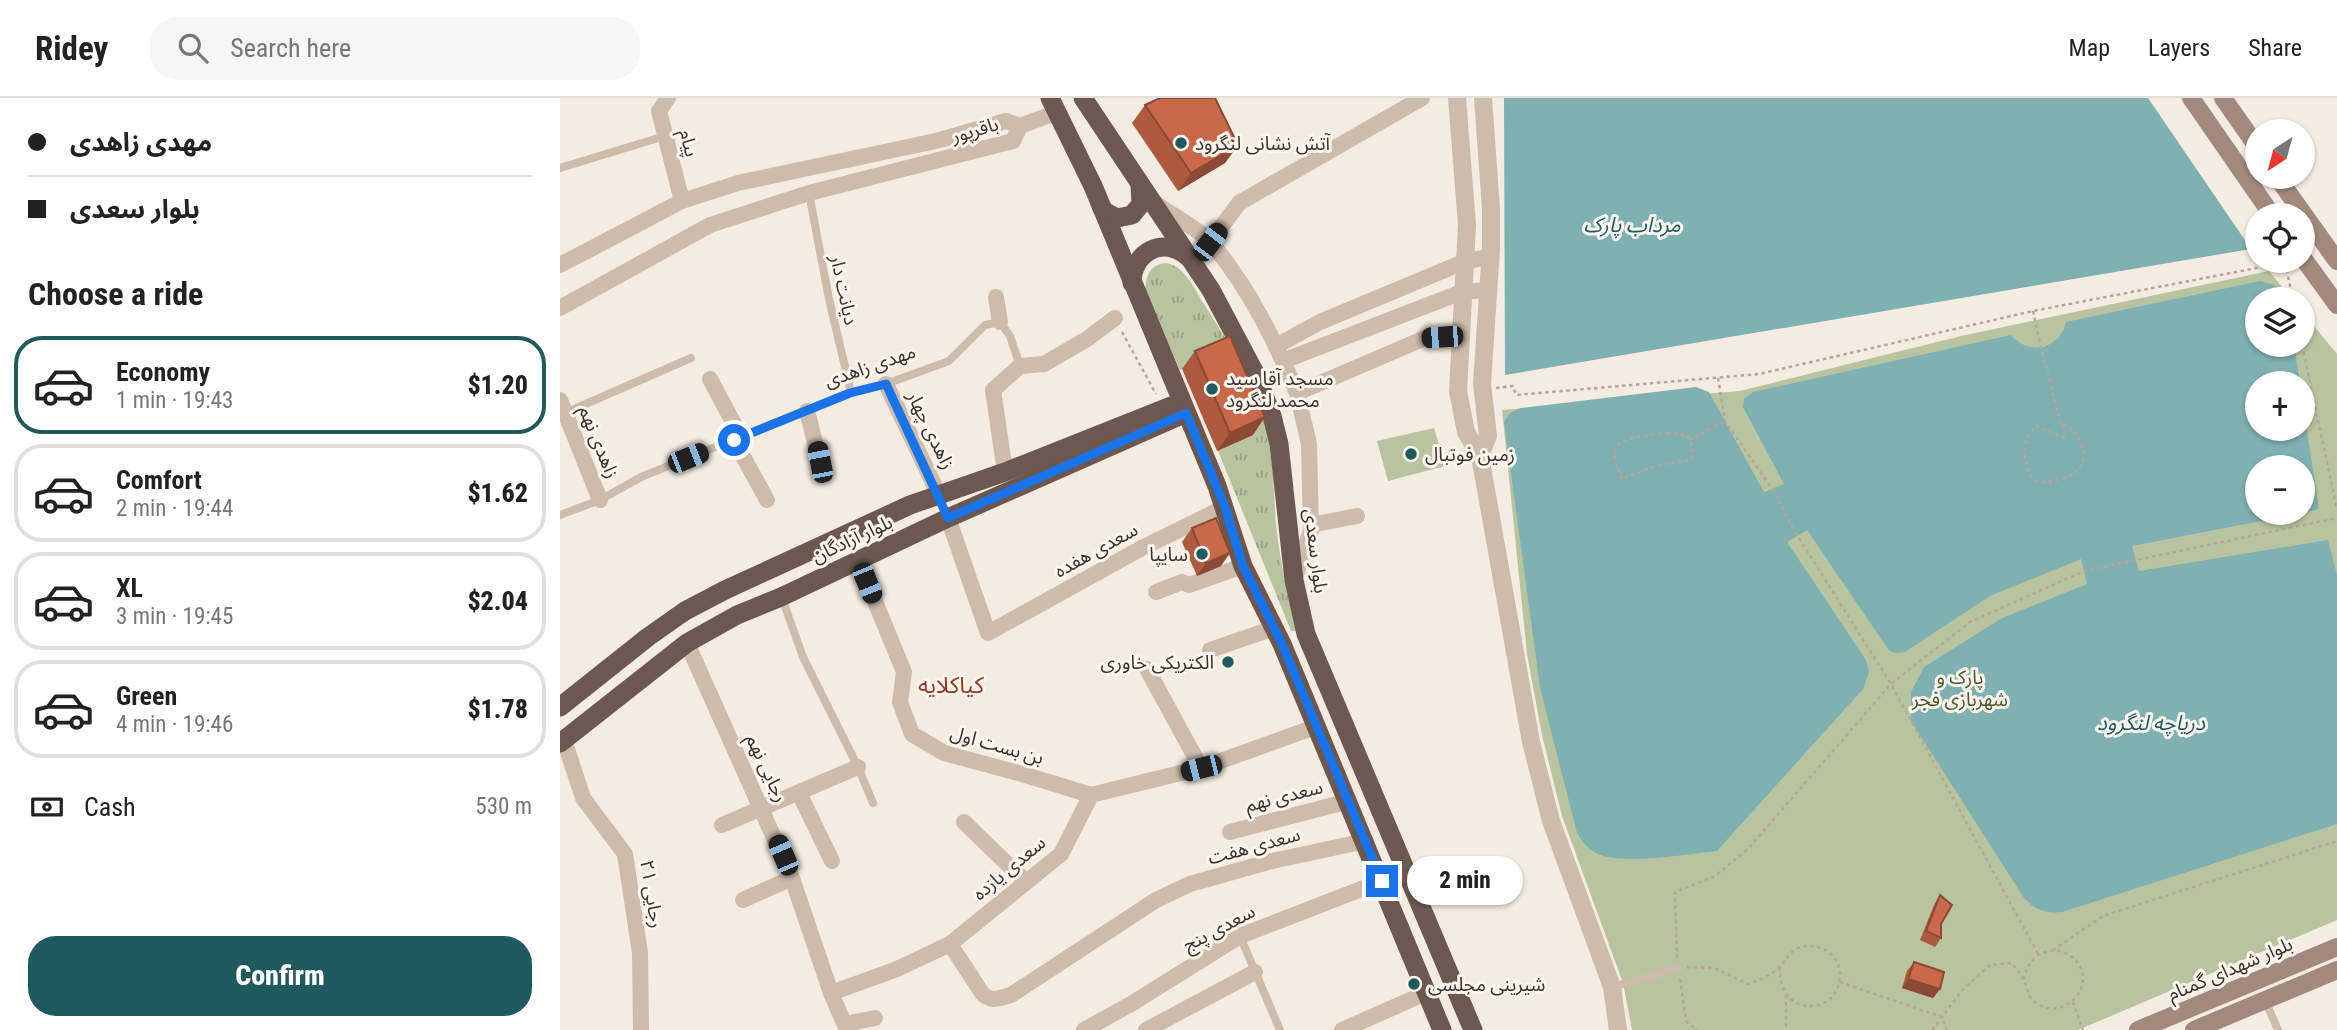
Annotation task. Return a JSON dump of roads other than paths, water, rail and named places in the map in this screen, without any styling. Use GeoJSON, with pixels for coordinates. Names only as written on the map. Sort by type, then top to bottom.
{"type":"FeatureCollection","features":[{"type":"Feature","properties":{"kind":"highway","name":"بلوار سعدی"},"geometry":{"type":"LineString","coordinates":[[1087,99],[1189,257],[1239,339],[1256,375],[1272,416],[1282,462],[1294,580],[1306,634],[1474,1030]]}},
{"type":"Feature","properties":{"kind":"highway"},"geometry":{"type":"LineString","coordinates":[[1054,105],[1104,211],[1117,218],[1132,215],[1146,192]]}},
{"type":"Feature","properties":{"kind":"highway"},"geometry":{"type":"LineString","coordinates":[[1101,205],[1177,408],[1225,507],[1243,566],[1274,628],[1366,841],[1442,1030]]}},
{"type":"Feature","properties":{"kind":"highway"},"geometry":{"type":"LineString","coordinates":[[1132,284],[1134,268],[1149,250],[1170,247],[1189,257]]}},
{"type":"Feature","properties":{"kind":"highway","name":"بلوار آزادگان"},"geometry":{"type":"LineString","coordinates":[[560,706],[685,611],[737,584],[939,495],[1177,408]]}},
{"type":"Feature","properties":{"kind":"highway","name":"بلوار آزادگان"},"geometry":{"type":"LineString","coordinates":[[562,742],[687,643],[737,615],[782,597],[1177,408]]}},
{"type":"Feature","properties":{"kind":"highway"},"geometry":{"type":"LineString","coordinates":[[939,495],[948,518]]}},
{"type":"Feature","properties":{"kind":"main road"},"geometry":{"type":"LineString","coordinates":[[2191,98],[2264,203]]}},
{"type":"Feature","properties":{"kind":"main road"},"geometry":{"type":"LineString","coordinates":[[2222,98],[2245,130]]}},
{"type":"Feature","properties":{"kind":"main road"},"geometry":{"type":"LineString","coordinates":[[2286,189],[2337,261]]}},
{"type":"Feature","properties":{"kind":"main road"},"geometry":{"type":"LineString","coordinates":[[2314,273],[2337,305]]}},
{"type":"Feature","properties":{"kind":"main road","name":"بلوار شهدای گمنام"},"geometry":{"type":"LineString","coordinates":[[2138,1030],[2337,947]]}},
{"type":"Feature","properties":{"kind":"main road"},"geometry":{"type":"LineString","coordinates":[[2200,1029],[2337,970]]}},
{"type":"Feature","properties":{"kind":"street","name":"پیام"},"geometry":{"type":"LineString","coordinates":[[668,98],[659,111],[682,201]]}},
{"type":"Feature","properties":{"kind":"street"},"geometry":{"type":"LineString","coordinates":[[1210,242],[1239,203],[1422,98]]}},
{"type":"Feature","properties":{"kind":"street"},"geometry":{"type":"LineString","coordinates":[[1457,98],[1467,225],[1458,391],[1466,432],[1480,456],[1531,742],[1552,821],[1612,987],[1618,1030]]}},
{"type":"Feature","properties":{"kind":"street"},"geometry":{"type":"LineString","coordinates":[[1480,456],[1488,436],[1482,384],[1489,290],[1491,209],[1483,98]]}},
{"type":"Feature","properties":{"kind":"street"},"geometry":{"type":"LineString","coordinates":[[1020,126],[1054,105]]}},
{"type":"Feature","properties":{"kind":"street","name":"باقرپور"},"geometry":{"type":"LineString","coordinates":[[560,265],[682,201],[738,183],[936,141],[1006,121],[1020,126],[1013,141],[809,193],[710,225],[560,308]]}},
{"type":"Feature","properties":{"kind":"street"},"geometry":{"type":"LineString","coordinates":[[1146,192],[1210,242],[1249,296],[1297,393],[1310,444],[1311,531],[1294,580]]}},
{"type":"Feature","properties":{"kind":"street"},"geometry":{"type":"LineString","coordinates":[[1276,346],[1320,322],[1466,261],[1490,257]]}},
{"type":"Feature","properties":{"kind":"street"},"geometry":{"type":"LineString","coordinates":[[1283,361],[1462,292],[1489,290]]}},
{"type":"Feature","properties":{"kind":"street"},"geometry":{"type":"LineString","coordinates":[[996,297],[1000,322]]}},
{"type":"Feature","properties":{"kind":"street"},"geometry":{"type":"LineString","coordinates":[[1006,472],[993,390],[1020,366],[1044,364],[1087,339],[1115,318]]}},
{"type":"Feature","properties":{"kind":"street"},"geometry":{"type":"LineString","coordinates":[[1297,393],[1425,338],[1460,336]]}},
{"type":"Feature","properties":{"kind":"street"},"geometry":{"type":"LineString","coordinates":[[710,379],[766,500]]}},
{"type":"Feature","properties":{"kind":"street","name":"زاهدی چهار"},"geometry":{"type":"LineString","coordinates":[[886,384],[939,495]]}},
{"type":"Feature","properties":{"kind":"street","name":"زاهدی نهم"},"geometry":{"type":"LineString","coordinates":[[563,406],[600,500]]}},
{"type":"Feature","properties":{"kind":"street"},"geometry":{"type":"LineString","coordinates":[[807,411],[820,462]]}},
{"type":"Feature","properties":{"kind":"street","name":"سعدی هفده"},"geometry":{"type":"LineString","coordinates":[[948,518],[988,633],[1140,549],[1225,507]]}},
{"type":"Feature","properties":{"kind":"street"},"geometry":{"type":"LineString","coordinates":[[1311,525],[1357,516]]}},
{"type":"Feature","properties":{"kind":"street","name":"بن بست اول"},"geometry":{"type":"LineString","coordinates":[[858,560],[904,672],[900,702],[912,734],[943,753],[1091,795]]}},
{"type":"Feature","properties":{"kind":"street"},"geometry":{"type":"LineString","coordinates":[[1156,592],[1182,582],[1189,584],[1243,566]]}},
{"type":"Feature","properties":{"kind":"street"},"geometry":{"type":"LineString","coordinates":[[1210,650],[1274,628]]}},
{"type":"Feature","properties":{"kind":"street","name":"رجایی نهم"},"geometry":{"type":"LineString","coordinates":[[687,643],[792,878],[831,993],[846,1027]]}},
{"type":"Feature","properties":{"kind":"street"},"geometry":{"type":"LineString","coordinates":[[1147,669],[1201,768]]}},
{"type":"Feature","properties":{"kind":"street"},"geometry":{"type":"LineString","coordinates":[[1091,795],[1201,768],[1315,727]]}},
{"type":"Feature","properties":{"kind":"street","name":"رجایی ۲۱"},"geometry":{"type":"LineString","coordinates":[[562,742],[583,798],[625,854],[640,953],[641,1030]]}},
{"type":"Feature","properties":{"kind":"street"},"geometry":{"type":"LineString","coordinates":[[722,825],[858,767]]}},
{"type":"Feature","properties":{"kind":"street"},"geometry":{"type":"LineString","coordinates":[[799,793],[832,862]]}},
{"type":"Feature","properties":{"kind":"street","name":"سعدی یازده"},"geometry":{"type":"LineString","coordinates":[[831,993],[897,969],[950,944],[1061,854],[1091,795]]}},
{"type":"Feature","properties":{"kind":"street","name":"سعدی نهم"},"geometry":{"type":"LineString","coordinates":[[1230,832],[1349,802]]}},
{"type":"Feature","properties":{"kind":"street"},"geometry":{"type":"LineString","coordinates":[[964,822],[1026,882]]}},
{"type":"Feature","properties":{"kind":"street","name":"سعدی هفت"},"geometry":{"type":"LineString","coordinates":[[950,944],[982,993],[992,1000],[1011,995],[1156,900],[1191,884],[1272,861],[1366,841]]}},
{"type":"Feature","properties":{"kind":"street"},"geometry":{"type":"LineString","coordinates":[[743,900],[792,878]]}},
{"type":"Feature","properties":{"kind":"street","name":"سعدی پنج"},"geometry":{"type":"LineString","coordinates":[[1084,1030],[1240,936],[1382,881]]}},
{"type":"Feature","properties":{"kind":"street"},"geometry":{"type":"LineString","coordinates":[[1146,1030],[1255,972]]}},
{"type":"Feature","properties":{"kind":"street"},"geometry":{"type":"LineString","coordinates":[[1342,1030],[1426,993]]}},
{"type":"Feature","properties":{"kind":"street"},"geometry":{"type":"LineString","coordinates":[[846,1027],[875,1018]]}},
{"type":"Feature","properties":{"kind":"lane"},"geometry":{"type":"LineString","coordinates":[[560,168],[665,136]]}},
{"type":"Feature","properties":{"kind":"lane","name":"دیانت دار"},"geometry":{"type":"LineString","coordinates":[[809,193],[850,393]]}},
{"type":"Feature","properties":{"kind":"lane"},"geometry":{"type":"LineString","coordinates":[[1000,322],[1010,336],[1020,366]]}},
{"type":"Feature","properties":{"kind":"lane","name":"مهدی زاهدی"},"geometry":{"type":"LineString","coordinates":[[560,515],[600,500],[641,477],[850,393],[886,384],[949,361],[985,325],[1000,322]]}},
{"type":"Feature","properties":{"kind":"lane"},"geometry":{"type":"LineString","coordinates":[[563,406],[691,358]]}},
{"type":"Feature","properties":{"kind":"lane"},"geometry":{"type":"LineString","coordinates":[[782,597],[803,657],[873,803]]}},
{"type":"Feature","properties":{"kind":"lane"},"geometry":{"type":"LineString","coordinates":[[1240,936],[1280,1030]]}},
{"type":"Feature","properties":{"kind":"lane"},"geometry":{"type":"LineString","coordinates":[[1612,987],[1678,968]]}},
{"type":"Feature","properties":{"kind":"lane"},"geometry":{"type":"LineString","coordinates":[[2265,1000],[2278,1030]]}},
{"type":"Feature","properties":{"kind":"water","name":"مرداب پارک"},"geometry":{"type":"Polygon","coordinates":[[[1504,98],[2148,98],[2245,240],[2245,250],[1505,375],[1504,98]]]}},
{"type":"Feature","properties":{"kind":"water","name":"دریاچه لنگرود"},"geometry":{"type":"Polygon","coordinates":[[[2260,281],[2276,287],[2245,287],[2245,357],[2296,357],[2298,371],[2245,371],[2245,441],[2309,441],[2311,455],[2245,455],[2245,524],[2132,546],[2139,571],[2328,540],[2337,575],[2337,824],[2062,912],[2046,912],[2032,906],[2024,898],[1911,721],[1911,692],[1924,667],[2002,618],[2087,584],[2081,559],[1990,596],[1905,652],[1894,653],[1888,649],[1807,530],[1787,542],[1866,660],[1869,672],[1863,689],[1717,851],[1621,859],[1596,853],[1585,845],[1577,833],[1540,687],[1504,422],[1510,413],[1521,408],[1696,387],[1709,392],[1764,492],[1784,484],[1743,407],[1744,399],[1753,392],[2011,335],[2026,346],[2043,347],[2057,339],[2066,322],[2260,281]]]}},
{"type":"Feature","properties":{"kind":"water","name":"دریاچه لنگرود"},"geometry":{"type":"Polygon","coordinates":[[[2315,483],[2319,509],[2315,510],[2315,483]]]}},
{"type":"Feature","properties":{"kind":"place","name":"آتش نشانی لنگرود"},"geometry":{"type":"Point","coordinates":[1181,143]}},
{"type":"Feature","properties":{"kind":"place","name":"مسجد آقا سید محمد لنگرود"},"geometry":{"type":"Point","coordinates":[1212,389]}},
{"type":"Feature","properties":{"kind":"place","name":"زمین فوتبال"},"geometry":{"type":"Point","coordinates":[1411,454]}},
{"type":"Feature","properties":{"kind":"place","name":"سایپا"},"geometry":{"type":"Point","coordinates":[1202,554]}},
{"type":"Feature","properties":{"kind":"place","name":"الکتریکی خاوری"},"geometry":{"type":"Point","coordinates":[1228,662]}},
{"type":"Feature","properties":{"kind":"place","name":"شیرینی مجلسی"},"geometry":{"type":"Point","coordinates":[1414,984]}},
{"type":"Feature","properties":{"kind":"district","name":"کیاکلایه"},"geometry":{"type":"Point","coordinates":[951,685]}},
{"type":"Feature","properties":{"kind":"park label","name":"پارک و شهربازی فجر"},"geometry":{"type":"Point","coordinates":[1960,688]}}]}
